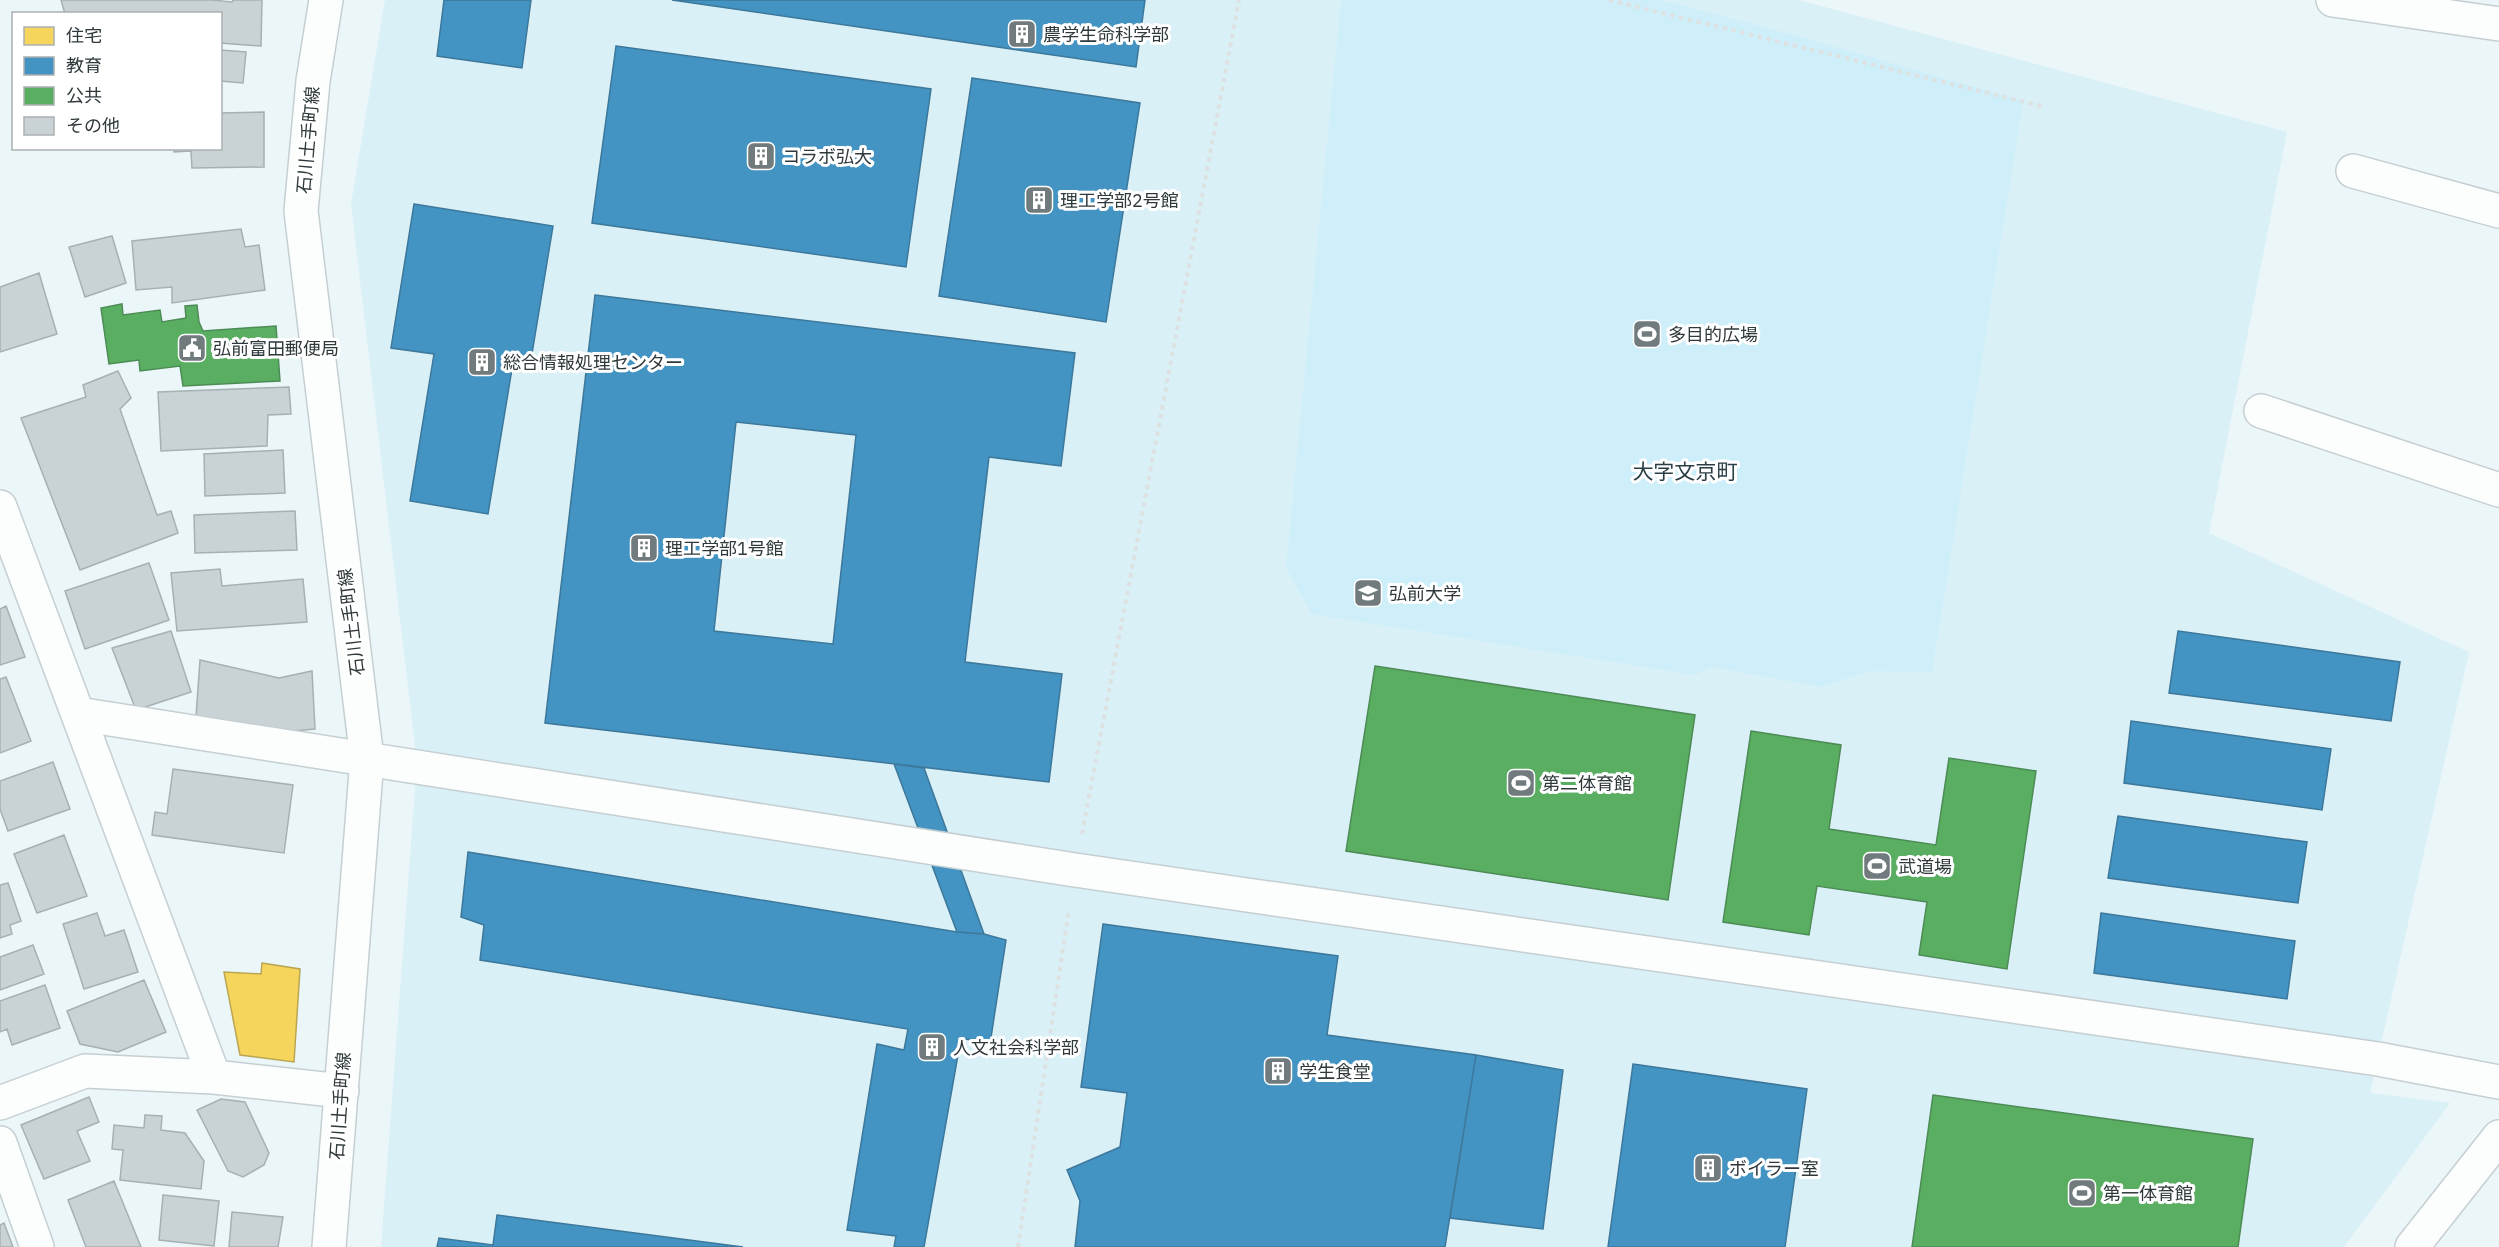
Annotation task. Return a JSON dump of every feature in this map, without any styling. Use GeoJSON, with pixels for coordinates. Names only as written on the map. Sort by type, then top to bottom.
{"type":"FeatureCollection","features":[{"type":"Feature","properties":{"kind":"street","name":"石川土手町線"},"geometry":{"type":"LineString","coordinates":[[326,0],[313,81],[301,211],[367,759],[329,1247]]}},
{"type":"Feature","properties":{"kind":"street"},"geometry":{"type":"LineString","coordinates":[[2333,0],[2499,24]]}},
{"type":"Feature","properties":{"kind":"street"},"geometry":{"type":"LineString","coordinates":[[2353,171],[2499,211]]}},
{"type":"Feature","properties":{"kind":"street"},"geometry":{"type":"LineString","coordinates":[[2261,411],[2499,490]]}},
{"type":"Feature","properties":{"kind":"street"},"geometry":{"type":"LineString","coordinates":[[0,507],[214,1077]]}},
{"type":"Feature","properties":{"kind":"street"},"geometry":{"type":"LineString","coordinates":[[78,714],[1075,870],[2378,1059],[2499,1082]]}},
{"type":"Feature","properties":{"kind":"street"},"geometry":{"type":"LineString","coordinates":[[0,1103],[85,1071],[214,1077],[342,1091]]}},
{"type":"Feature","properties":{"kind":"street"},"geometry":{"type":"LineString","coordinates":[[2412,1247],[2499,1137]]}},
{"type":"Feature","properties":{"kind":"street"},"geometry":{"type":"LineString","coordinates":[[0,1143],[37,1247]]}},
{"type":"Feature","properties":{"kind":"path"},"geometry":{"type":"LineString","coordinates":[[1018,1247],[1075,870],[1239,0]]}},
{"type":"Feature","properties":{"kind":"path"},"geometry":{"type":"LineString","coordinates":[[1609,0],[2045,107]]}},
{"type":"Feature","properties":{"kind":"shaded area","name":"弘前大学"},"geometry":{"type":"Polygon","coordinates":[[[385,0],[1799,0],[2287,132],[2209,533],[2469,652],[2370,1093],[2450,1103],[2344,1247],[381,1247],[417,763],[351,204],[385,0]]]}},
{"type":"Feature","properties":{"kind":"shaded area","name":"多目的広場"},"geometry":{"type":"Polygon","coordinates":[[[1341,0],[1660,0],[1794,35],[2023,101],[1932,672],[1868,671],[1822,687],[1712,667],[1695,675],[1312,614],[1286,568],[1341,0]]]}},
{"type":"Feature","properties":{"kind":"building: 住宅"},"geometry":{"type":"Polygon","coordinates":[[[262,963],[300,969],[294,1062],[240,1055],[224,972],[261,974],[262,963]]]}},
{"type":"Feature","properties":{"kind":"building: 教育"},"geometry":{"type":"Polygon","coordinates":[[[444,0],[531,0],[522,68],[437,56],[444,0]]]}},
{"type":"Feature","properties":{"kind":"building: 教育","name":"農学生命科学部"},"geometry":{"type":"Polygon","coordinates":[[[672,0],[1145,0],[1136,67],[672,0]]]}},
{"type":"Feature","properties":{"kind":"building: 教育","name":"コラボ弘大"},"geometry":{"type":"Polygon","coordinates":[[[616,46],[931,89],[906,267],[592,223],[616,46]]]}},
{"type":"Feature","properties":{"kind":"building: 教育","name":"理工学部2号館"},"geometry":{"type":"Polygon","coordinates":[[[972,78],[1140,103],[1106,322],[939,296],[972,78]]]}},
{"type":"Feature","properties":{"kind":"building: 教育","name":"総合情報処理センター"},"geometry":{"type":"Polygon","coordinates":[[[414,204],[553,226],[529,372],[512,369],[488,514],[410,501],[434,354],[391,348],[414,204]]]}},
{"type":"Feature","properties":{"kind":"building: 教育","name":"理工学部1号館"},"geometry":{"type":"Polygon","coordinates":[[[595,295],[1075,353],[1061,466],[989,457],[965,662],[1062,674],[1049,782],[545,723],[595,295]],[[736,422],[714,631],[833,644],[856,435],[736,422]]]}},
{"type":"Feature","properties":{"kind":"building: 教育"},"geometry":{"type":"Polygon","coordinates":[[[2178,631],[2400,662],[2391,721],[2169,693],[2178,631]]]}},
{"type":"Feature","properties":{"kind":"building: 教育"},"geometry":{"type":"Polygon","coordinates":[[[2131,721],[2331,749],[2322,810],[2124,783],[2131,721]]]}},
{"type":"Feature","properties":{"kind":"building: 教育"},"geometry":{"type":"Polygon","coordinates":[[[894,764],[924,768],[984,934],[957,932],[894,764]]]}},
{"type":"Feature","properties":{"kind":"building: 教育"},"geometry":{"type":"Polygon","coordinates":[[[2118,816],[2307,842],[2298,903],[2108,878],[2118,816]]]}},
{"type":"Feature","properties":{"kind":"building: 教育","name":"人文社会科学部"},"geometry":{"type":"Polygon","coordinates":[[[468,852],[957,932],[984,934],[1006,940],[990,1044],[961,1038],[924,1247],[894,1247],[896,1236],[847,1230],[877,1044],[904,1050],[908,1029],[480,960],[484,925],[461,917],[468,852]]]}},
{"type":"Feature","properties":{"kind":"building: 教育"},"geometry":{"type":"Polygon","coordinates":[[[2101,913],[2295,941],[2287,999],[2094,973],[2101,913]]]}},
{"type":"Feature","properties":{"kind":"building: 教育","name":"学生食堂"},"geometry":{"type":"Polygon","coordinates":[[[1103,924],[1338,956],[1327,1035],[1476,1055],[1445,1247],[1075,1247],[1080,1201],[1067,1170],[1120,1147],[1127,1093],[1081,1087],[1103,924]]]}},
{"type":"Feature","properties":{"kind":"building: 教育"},"geometry":{"type":"Polygon","coordinates":[[[1476,1055],[1563,1070],[1543,1229],[1450,1218],[1476,1055]]]}},
{"type":"Feature","properties":{"kind":"building: 教育","name":"ボイラー室"},"geometry":{"type":"Polygon","coordinates":[[[1633,1064],[1807,1089],[1785,1247],[1608,1247],[1633,1064]]]}},
{"type":"Feature","properties":{"kind":"building: 教育"},"geometry":{"type":"Polygon","coordinates":[[[497,1215],[743,1247],[437,1247],[439,1238],[493,1245],[497,1215]]]}},
{"type":"Feature","properties":{"kind":"building: 公共"},"geometry":{"type":"Polygon","coordinates":[[[122,304],[123,315],[160,310],[162,322],[186,318],[185,306],[197,305],[199,322],[203,331],[276,326],[280,381],[183,386],[180,366],[140,371],[139,360],[109,364],[101,308],[122,304]]]}},
{"type":"Feature","properties":{"kind":"building: 公共","name":"第二体育館"},"geometry":{"type":"Polygon","coordinates":[[[1375,666],[1695,715],[1668,900],[1346,851],[1375,666]]]}},
{"type":"Feature","properties":{"kind":"building: 公共","name":"武道場"},"geometry":{"type":"Polygon","coordinates":[[[1751,731],[1841,745],[1829,829],[1936,845],[1949,758],[2036,771],[2007,969],[1919,955],[1927,902],[1817,886],[1809,935],[1723,922],[1751,731]]]}},
{"type":"Feature","properties":{"kind":"building: 公共","name":"第一体育館"},"geometry":{"type":"Polygon","coordinates":[[[1933,1095],[2253,1139],[2238,1247],[1912,1247],[1933,1095]]]}},
{"type":"Feature","properties":{"kind":"building: その他"},"geometry":{"type":"Polygon","coordinates":[[[61,0],[232,2],[233,0],[262,0],[261,46],[222,43],[222,12],[64,12],[61,0]]]}},
{"type":"Feature","properties":{"kind":"building: その他"},"geometry":{"type":"Polygon","coordinates":[[[222,50],[246,52],[243,83],[222,81],[222,50]]]}},
{"type":"Feature","properties":{"kind":"building: その他"},"geometry":{"type":"Polygon","coordinates":[[[264,112],[264,167],[192,168],[191,151],[174,152],[174,150],[222,150],[222,113],[264,112]]]}},
{"type":"Feature","properties":{"kind":"building: その他"},"geometry":{"type":"Polygon","coordinates":[[[241,229],[245,247],[259,245],[265,290],[172,303],[172,287],[136,290],[132,241],[241,229]]]}},
{"type":"Feature","properties":{"kind":"building: その他"},"geometry":{"type":"Polygon","coordinates":[[[112,236],[126,283],[85,297],[69,247],[112,236]]]}},
{"type":"Feature","properties":{"kind":"building: その他"},"geometry":{"type":"Polygon","coordinates":[[[39,273],[57,334],[0,352],[0,287],[39,273]]]}},
{"type":"Feature","properties":{"kind":"building: その他"},"geometry":{"type":"Polygon","coordinates":[[[118,371],[131,398],[120,409],[157,515],[171,511],[178,533],[80,570],[21,418],[86,397],[83,385],[118,371]]]}},
{"type":"Feature","properties":{"kind":"building: その他"},"geometry":{"type":"Polygon","coordinates":[[[289,387],[291,414],[268,415],[267,446],[161,451],[158,392],[289,387]]]}},
{"type":"Feature","properties":{"kind":"building: その他"},"geometry":{"type":"Polygon","coordinates":[[[283,450],[285,493],[205,496],[204,454],[283,450]]]}},
{"type":"Feature","properties":{"kind":"building: その他"},"geometry":{"type":"Polygon","coordinates":[[[295,511],[297,550],[195,553],[194,515],[295,511]]]}},
{"type":"Feature","properties":{"kind":"building: その他"},"geometry":{"type":"Polygon","coordinates":[[[149,563],[169,620],[85,649],[65,591],[149,563]]]}},
{"type":"Feature","properties":{"kind":"building: その他"},"geometry":{"type":"Polygon","coordinates":[[[220,569],[222,586],[303,579],[307,622],[177,631],[171,573],[220,569]]]}},
{"type":"Feature","properties":{"kind":"building: その他"},"geometry":{"type":"Polygon","coordinates":[[[6,606],[25,657],[0,665],[0,609],[6,606]]]}},
{"type":"Feature","properties":{"kind":"building: その他"},"geometry":{"type":"Polygon","coordinates":[[[171,631],[191,692],[136,710],[112,648],[171,631]]]}},
{"type":"Feature","properties":{"kind":"building: その他"},"geometry":{"type":"Polygon","coordinates":[[[200,660],[279,678],[312,671],[315,729],[281,732],[196,717],[200,660]]]}},
{"type":"Feature","properties":{"kind":"building: その他"},"geometry":{"type":"Polygon","coordinates":[[[6,677],[31,741],[0,753],[0,679],[6,677]]]}},
{"type":"Feature","properties":{"kind":"building: その他"},"geometry":{"type":"Polygon","coordinates":[[[53,762],[70,809],[8,831],[0,809],[0,781],[53,762]]]}},
{"type":"Feature","properties":{"kind":"building: その他"},"geometry":{"type":"Polygon","coordinates":[[[173,769],[293,785],[284,853],[152,835],[155,812],[167,814],[173,769]]]}},
{"type":"Feature","properties":{"kind":"building: その他"},"geometry":{"type":"Polygon","coordinates":[[[64,835],[87,896],[37,913],[14,854],[64,835]]]}},
{"type":"Feature","properties":{"kind":"building: その他"},"geometry":{"type":"Polygon","coordinates":[[[8,883],[21,921],[10,925],[12,934],[0,938],[0,885],[8,883]]]}},
{"type":"Feature","properties":{"kind":"building: その他"},"geometry":{"type":"Polygon","coordinates":[[[97,913],[105,936],[124,930],[138,972],[84,989],[63,924],[97,913]]]}},
{"type":"Feature","properties":{"kind":"building: その他"},"geometry":{"type":"Polygon","coordinates":[[[33,945],[44,974],[0,990],[0,957],[33,945]]]}},
{"type":"Feature","properties":{"kind":"building: その他"},"geometry":{"type":"Polygon","coordinates":[[[144,980],[166,1032],[118,1052],[80,1044],[67,1011],[144,980]]]}},
{"type":"Feature","properties":{"kind":"building: その他"},"geometry":{"type":"Polygon","coordinates":[[[45,985],[60,1028],[12,1045],[7,1029],[0,1032],[0,1001],[45,985]]]}},
{"type":"Feature","properties":{"kind":"building: その他"},"geometry":{"type":"Polygon","coordinates":[[[89,1097],[99,1122],[77,1131],[90,1161],[44,1179],[21,1125],[89,1097]]]}},
{"type":"Feature","properties":{"kind":"building: その他"},"geometry":{"type":"Polygon","coordinates":[[[221,1099],[245,1102],[269,1153],[264,1165],[243,1177],[228,1171],[197,1110],[221,1099]]]}},
{"type":"Feature","properties":{"kind":"building: その他"},"geometry":{"type":"Polygon","coordinates":[[[145,1115],[162,1116],[161,1130],[185,1133],[204,1161],[201,1189],[120,1180],[123,1150],[112,1149],[114,1125],[144,1128],[145,1115]]]}},
{"type":"Feature","properties":{"kind":"building: その他"},"geometry":{"type":"Polygon","coordinates":[[[114,1181],[141,1247],[86,1247],[68,1200],[114,1181]]]}},
{"type":"Feature","properties":{"kind":"building: その他"},"geometry":{"type":"Polygon","coordinates":[[[163,1195],[219,1201],[214,1246],[159,1240],[163,1195]]]}},
{"type":"Feature","properties":{"kind":"building: その他"},"geometry":{"type":"Polygon","coordinates":[[[232,1212],[283,1217],[278,1247],[229,1247],[232,1212]]]}},
{"type":"Feature","properties":{"kind":"building: その他"},"geometry":{"type":"Polygon","coordinates":[[[4,1223],[13,1247],[0,1247],[0,1225],[4,1223]]]}},
{"type":"Feature","properties":{"kind":"place","name":"農学生命科学部"},"geometry":{"type":"Point","coordinates":[1022,34]}},
{"type":"Feature","properties":{"kind":"place","name":"コラボ弘大"},"geometry":{"type":"Point","coordinates":[761,156]}},
{"type":"Feature","properties":{"kind":"place","name":"理工学部2号館"},"geometry":{"type":"Point","coordinates":[1039,200]}},
{"type":"Feature","properties":{"kind":"place","name":"多目的広場"},"geometry":{"type":"Point","coordinates":[1647,334]}},
{"type":"Feature","properties":{"kind":"place","name":"弘前富田郵便局"},"geometry":{"type":"Point","coordinates":[192,348]}},
{"type":"Feature","properties":{"kind":"place","name":"総合情報処理センター"},"geometry":{"type":"Point","coordinates":[482,362]}},
{"type":"Feature","properties":{"kind":"place","name":"理工学部1号館"},"geometry":{"type":"Point","coordinates":[644,548]}},
{"type":"Feature","properties":{"kind":"place","name":"弘前大学"},"geometry":{"type":"Point","coordinates":[1368,593]}},
{"type":"Feature","properties":{"kind":"place","name":"第二体育館"},"geometry":{"type":"Point","coordinates":[1521,783]}},
{"type":"Feature","properties":{"kind":"place","name":"武道場"},"geometry":{"type":"Point","coordinates":[1877,866]}},
{"type":"Feature","properties":{"kind":"place","name":"人文社会科学部"},"geometry":{"type":"Point","coordinates":[932,1047]}},
{"type":"Feature","properties":{"kind":"place","name":"学生食堂"},"geometry":{"type":"Point","coordinates":[1278,1071]}},
{"type":"Feature","properties":{"kind":"place","name":"ボイラー室"},"geometry":{"type":"Point","coordinates":[1708,1168]}},
{"type":"Feature","properties":{"kind":"place","name":"第一体育館"},"geometry":{"type":"Point","coordinates":[2082,1193]}},
{"type":"Feature","properties":{"kind":"district","name":"大字文京町"},"geometry":{"type":"Point","coordinates":[1685,471]}}]}
